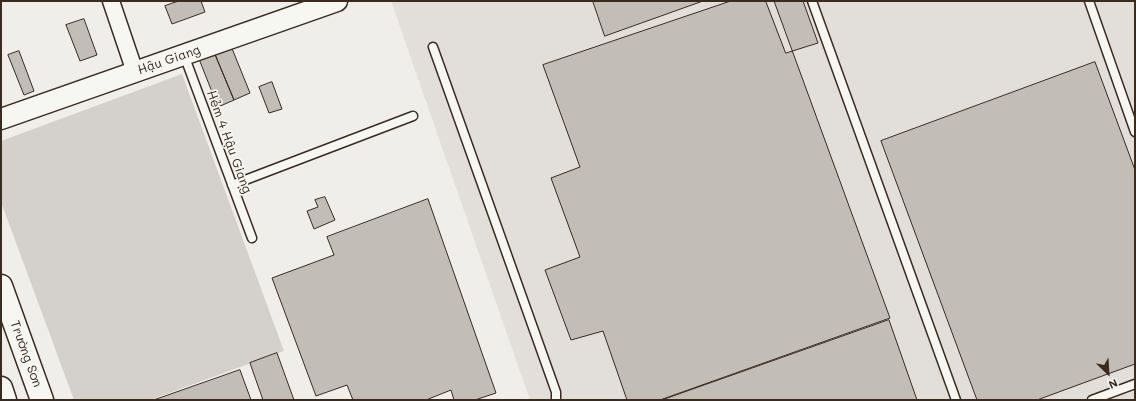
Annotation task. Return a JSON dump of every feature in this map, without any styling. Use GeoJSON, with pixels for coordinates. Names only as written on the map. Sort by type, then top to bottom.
{"type":"FeatureCollection","features":[{"type":"Feature","properties":{"kind":"main road","name":"Trường Sơn"},"geometry":{"type":"LineString","coordinates":[[1,286],[42,400]]}},
{"type":"Feature","properties":{"kind":"main road"},"geometry":{"type":"LineString","coordinates":[[1,388],[5,400]]}},
{"type":"Feature","properties":{"kind":"street"},"geometry":{"type":"LineString","coordinates":[[111,1],[135,72]]}},
{"type":"Feature","properties":{"kind":"street","name":"Hậu Giang"},"geometry":{"type":"LineString","coordinates":[[1,119],[184,55],[302,10],[337,1]]}},
{"type":"Feature","properties":{"kind":"lane"},"geometry":{"type":"LineString","coordinates":[[812,1],[956,400]]}},
{"type":"Feature","properties":{"kind":"lane"},"geometry":{"type":"LineString","coordinates":[[1089,1],[1135,132]]}},
{"type":"Feature","properties":{"kind":"lane"},"geometry":{"type":"LineString","coordinates":[[433,46],[556,392],[556,400]]}},
{"type":"Feature","properties":{"kind":"lane","name":"Hẻm 4 Hậu Giang"},"geometry":{"type":"LineString","coordinates":[[184,55],[252,238]]}},
{"type":"Feature","properties":{"kind":"lane"},"geometry":{"type":"LineString","coordinates":[[232,185],[413,116]]}},
{"type":"Feature","properties":{"kind":"lane"},"geometry":{"type":"LineString","coordinates":[[1092,400],[1135,384]]}},
{"type":"Feature","properties":{"kind":"shaded area"},"geometry":{"type":"Polygon","coordinates":[[[391,1],[1135,1],[1135,400],[530,400],[391,1]]]}},
{"type":"Feature","properties":{"kind":"shaded area"},"geometry":{"type":"Polygon","coordinates":[[[182,74],[284,351],[150,400],[74,400],[1,202],[1,141],[182,74]]]}},
{"type":"Feature","properties":{"kind":"building"},"geometry":{"type":"Polygon","coordinates":[[[179,1],[201,1],[205,12],[172,24],[165,6],[179,1]]]}},
{"type":"Feature","properties":{"kind":"building"},"geometry":{"type":"Polygon","coordinates":[[[593,1],[703,1],[605,36],[593,1]]]}},
{"type":"Feature","properties":{"kind":"building"},"geometry":{"type":"Polygon","coordinates":[[[731,1],[774,1],[890,318],[660,400],[627,400],[603,331],[571,340],[545,270],[580,257],[551,178],[580,167],[543,65],[731,1]]]}},
{"type":"Feature","properties":{"kind":"building"},"geometry":{"type":"Polygon","coordinates":[[[766,1],[803,1],[818,43],[786,53],[766,1]]]}},
{"type":"Feature","properties":{"kind":"building"},"geometry":{"type":"Polygon","coordinates":[[[84,19],[97,55],[80,61],[66,25],[84,19]]]}},
{"type":"Feature","properties":{"kind":"building"},"geometry":{"type":"Polygon","coordinates":[[[231,46],[250,93],[234,100],[214,52],[231,46]]]}},
{"type":"Feature","properties":{"kind":"building"},"geometry":{"type":"Polygon","coordinates":[[[19,51],[34,91],[24,95],[8,55],[19,51]]]}},
{"type":"Feature","properties":{"kind":"building"},"geometry":{"type":"Polygon","coordinates":[[[214,52],[234,100],[218,107],[199,59],[214,52]]]}},
{"type":"Feature","properties":{"kind":"building"},"geometry":{"type":"Polygon","coordinates":[[[1095,62],[1135,170],[1135,364],[1037,400],[977,400],[881,141],[1095,62]]]}},
{"type":"Feature","properties":{"kind":"building"},"geometry":{"type":"Polygon","coordinates":[[[272,82],[282,109],[269,113],[259,87],[272,82]]]}},
{"type":"Feature","properties":{"kind":"building"},"geometry":{"type":"Polygon","coordinates":[[[325,197],[335,220],[314,229],[307,211],[318,207],[315,200],[325,197]]]}},
{"type":"Feature","properties":{"kind":"building"},"geometry":{"type":"Polygon","coordinates":[[[428,199],[496,393],[475,400],[454,400],[451,390],[426,400],[353,400],[347,385],[316,396],[272,278],[334,255],[327,237],[428,199]]]}},
{"type":"Feature","properties":{"kind":"building"},"geometry":{"type":"Polygon","coordinates":[[[889,320],[917,400],[662,400],[889,320]]]}},
{"type":"Feature","properties":{"kind":"building"},"geometry":{"type":"Polygon","coordinates":[[[277,353],[294,400],[263,400],[250,363],[277,353]]]}},
{"type":"Feature","properties":{"kind":"building"},"geometry":{"type":"Polygon","coordinates":[[[240,370],[251,400],[154,400],[240,370]]]}}]}
